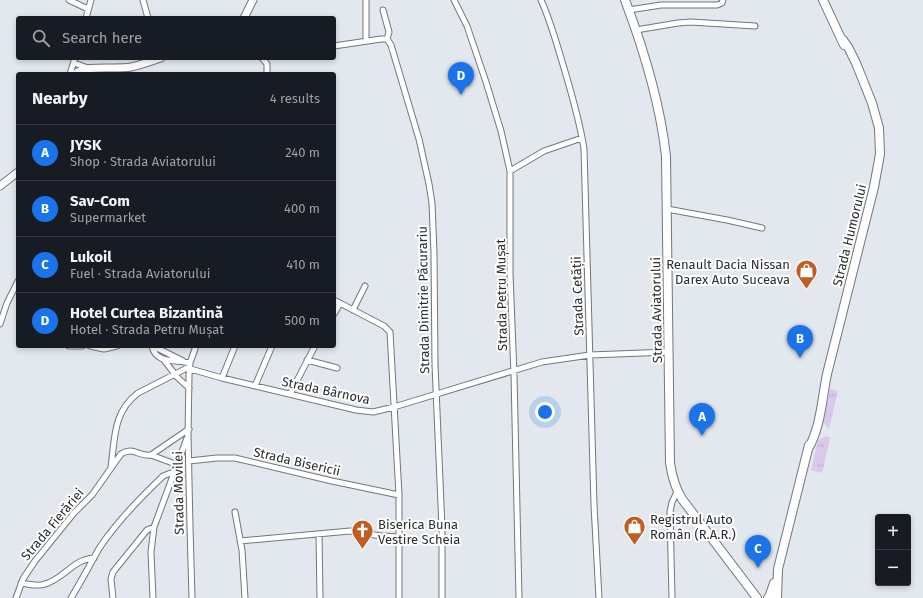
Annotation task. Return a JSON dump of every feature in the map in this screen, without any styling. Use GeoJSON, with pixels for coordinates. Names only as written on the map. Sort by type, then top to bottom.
{"type":"FeatureCollection","features":[{"type":"Feature","properties":{"kind":"main road"},"geometry":{"type":"LineString","coordinates":[[245,16],[253,0]]}},
{"type":"Feature","properties":{"kind":"main road","name":"Strada Aviatorului"},"geometry":{"type":"LineString","coordinates":[[625,0],[645,55],[663,134],[666,156],[671,473],[677,492],[757,598]]}},
{"type":"Feature","properties":{"kind":"main road","name":"Strada Humorului"},"geometry":{"type":"LineString","coordinates":[[777,598],[778,569],[819,402],[823,394],[860,245],[878,164],[880,141],[878,121],[872,102],[851,53],[823,0]]}},
{"type":"Feature","properties":{"kind":"main road"},"geometry":{"type":"LineString","coordinates":[[78,72],[88,68],[122,68],[140,65],[156,60]]}},
{"type":"Feature","properties":{"kind":"main road"},"geometry":{"type":"LineString","coordinates":[[0,186],[16,174]]}},
{"type":"Feature","properties":{"kind":"main road"},"geometry":{"type":"LineString","coordinates":[[768,598],[778,569]]}},
{"type":"Feature","properties":{"kind":"street"},"geometry":{"type":"LineString","coordinates":[[69,0],[88,9]]}},
{"type":"Feature","properties":{"kind":"street"},"geometry":{"type":"LineString","coordinates":[[86,16],[92,0]]}},
{"type":"Feature","properties":{"kind":"street"},"geometry":{"type":"LineString","coordinates":[[143,0],[147,16]]}},
{"type":"Feature","properties":{"kind":"street"},"geometry":{"type":"LineString","coordinates":[[366,0],[366,41]]}},
{"type":"Feature","properties":{"kind":"street","name":"Strada Petru Mușat"},"geometry":{"type":"LineString","coordinates":[[454,0],[466,26],[486,82],[501,131],[510,171],[510,274],[514,370],[519,598]]}},
{"type":"Feature","properties":{"kind":"street","name":"Strada Cetății"},"geometry":{"type":"LineString","coordinates":[[541,0],[555,38],[576,110],[582,138],[585,166],[594,505],[599,598]]}},
{"type":"Feature","properties":{"kind":"street"},"geometry":{"type":"LineString","coordinates":[[629,10],[661,5],[717,5],[722,3],[723,0]]}},
{"type":"Feature","properties":{"kind":"street","name":"Strada Dimitrie Păcurariu"},"geometry":{"type":"LineString","coordinates":[[383,10],[389,32],[387,39],[391,45],[414,121],[430,184],[434,253],[434,346],[442,506],[442,598]]}},
{"type":"Feature","properties":{"kind":"street"},"geometry":{"type":"LineString","coordinates":[[636,30],[691,22],[755,26]]}},
{"type":"Feature","properties":{"kind":"street"},"geometry":{"type":"LineString","coordinates":[[336,46],[387,39]]}},
{"type":"Feature","properties":{"kind":"street"},"geometry":{"type":"LineString","coordinates":[[264,60],[267,64],[267,72]]}},
{"type":"Feature","properties":{"kind":"street"},"geometry":{"type":"LineString","coordinates":[[71,72],[74,61],[88,68]]}},
{"type":"Feature","properties":{"kind":"street"},"geometry":{"type":"LineString","coordinates":[[510,171],[544,151],[582,138]]}},
{"type":"Feature","properties":{"kind":"street"},"geometry":{"type":"LineString","coordinates":[[667,209],[762,228]]}},
{"type":"Feature","properties":{"kind":"street"},"geometry":{"type":"LineString","coordinates":[[0,324],[7,303],[16,285]]}},
{"type":"Feature","properties":{"kind":"street"},"geometry":{"type":"LineString","coordinates":[[353,310],[365,286]]}},
{"type":"Feature","properties":{"kind":"street"},"geometry":{"type":"LineString","coordinates":[[336,301],[386,327],[390,332],[399,495],[399,598]]}},
{"type":"Feature","properties":{"kind":"street"},"geometry":{"type":"LineString","coordinates":[[336,310],[340,303]]}},
{"type":"Feature","properties":{"kind":"street"},"geometry":{"type":"LineString","coordinates":[[153,348],[157,356],[164,360],[184,362]]}},
{"type":"Feature","properties":{"kind":"street"},"geometry":{"type":"LineString","coordinates":[[156,348],[184,362]]}},
{"type":"Feature","properties":{"kind":"street","name":"Strada Movilei"},"geometry":{"type":"LineString","coordinates":[[192,598],[188,435],[190,366],[195,348]]}},
{"type":"Feature","properties":{"kind":"street"},"geometry":{"type":"LineString","coordinates":[[222,378],[234,348]]}},
{"type":"Feature","properties":{"kind":"street"},"geometry":{"type":"LineString","coordinates":[[255,386],[271,348]]}},
{"type":"Feature","properties":{"kind":"street"},"geometry":{"type":"LineString","coordinates":[[290,394],[314,348]]}},
{"type":"Feature","properties":{"kind":"street","name":"Strada Bârnova"},"geometry":{"type":"LineString","coordinates":[[184,362],[190,366],[222,378],[366,412],[373,412],[542,362],[590,355],[669,352]]}},
{"type":"Feature","properties":{"kind":"street"},"geometry":{"type":"LineString","coordinates":[[164,360],[174,374],[189,388]]}},
{"type":"Feature","properties":{"kind":"street"},"geometry":{"type":"LineString","coordinates":[[307,360],[337,368]]}},
{"type":"Feature","properties":{"kind":"street"},"geometry":{"type":"LineString","coordinates":[[111,467],[115,430],[122,409],[138,393],[190,366]]}},
{"type":"Feature","properties":{"kind":"street"},"geometry":{"type":"LineString","coordinates":[[151,456],[189,429]]}},
{"type":"Feature","properties":{"kind":"street"},"geometry":{"type":"LineString","coordinates":[[152,598],[151,552],[154,528],[188,435]]}},
{"type":"Feature","properties":{"kind":"street","name":"Strada Fierăriei"},"geometry":{"type":"LineString","coordinates":[[16,598],[24,576],[47,545],[92,495],[121,454],[130,451],[151,456]]}},
{"type":"Feature","properties":{"kind":"street"},"geometry":{"type":"LineString","coordinates":[[151,456],[178,465]]}},
{"type":"Feature","properties":{"kind":"street","name":"Strada Bisericii"},"geometry":{"type":"LineString","coordinates":[[189,461],[235,458],[399,495]]}},
{"type":"Feature","properties":{"kind":"street"},"geometry":{"type":"LineString","coordinates":[[71,598],[94,558],[112,532],[163,476],[176,471]]}},
{"type":"Feature","properties":{"kind":"street"},"geometry":{"type":"LineString","coordinates":[[672,598],[670,512],[672,502],[677,492]]}},
{"type":"Feature","properties":{"kind":"street"},"geometry":{"type":"LineString","coordinates":[[235,512],[240,541],[245,598]]}},
{"type":"Feature","properties":{"kind":"street"},"geometry":{"type":"LineString","coordinates":[[112,598],[111,579],[113,572],[147,530],[154,528]]}},
{"type":"Feature","properties":{"kind":"street"},"geometry":{"type":"LineString","coordinates":[[240,541],[350,531],[399,537]]}},
{"type":"Feature","properties":{"kind":"street"},"geometry":{"type":"LineString","coordinates":[[319,534],[320,598]]}},
{"type":"Feature","properties":{"kind":"street"},"geometry":{"type":"LineString","coordinates":[[21,583],[37,586],[47,584],[75,564],[94,558]]}},
{"type":"Feature","properties":{"kind":"green space"},"geometry":{"type":"Polygon","coordinates":[[[830,389],[838,391],[829,429],[823,422],[830,389]]]}},
{"type":"Feature","properties":{"kind":"green space"},"geometry":{"type":"Polygon","coordinates":[[[827,436],[830,438],[822,473],[811,470],[818,440],[827,436]]]}},
{"type":"Feature","properties":{"kind":"place","name":"Hotel Curtea Bizantină"},"geometry":{"type":"Point","coordinates":[461,95]}},
{"type":"Feature","properties":{"kind":"place","name":"Renault Dacia Nissan Darex Auto Suceava"},"geometry":{"type":"Point","coordinates":[806,290]}},
{"type":"Feature","properties":{"kind":"place","name":"Sav-Com"},"geometry":{"type":"Point","coordinates":[800,358]}},
{"type":"Feature","properties":{"kind":"place","name":"JYSK"},"geometry":{"type":"Point","coordinates":[702,436]}},
{"type":"Feature","properties":{"kind":"place","name":"Registrul Auto Român (R.A.R.)"},"geometry":{"type":"Point","coordinates":[635,546]}},
{"type":"Feature","properties":{"kind":"place","name":"Biserica Buna Vestire Scheia"},"geometry":{"type":"Point","coordinates":[362,550]}},
{"type":"Feature","properties":{"kind":"place","name":"Lukoil"},"geometry":{"type":"Point","coordinates":[758,568]}}]}
